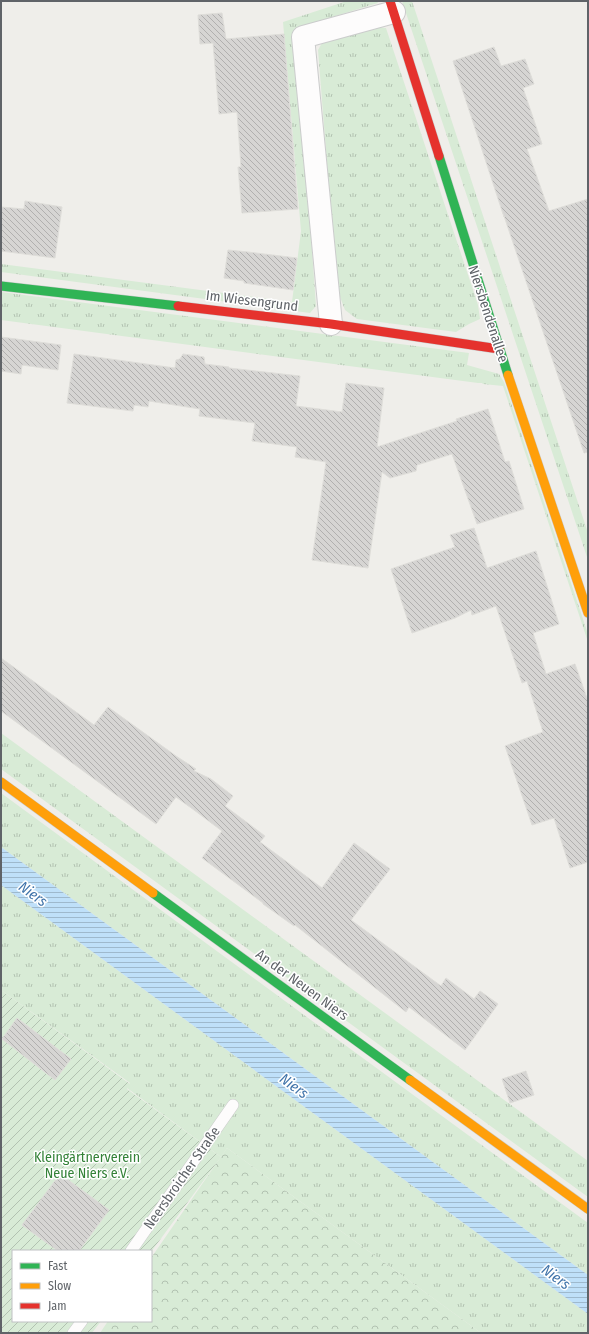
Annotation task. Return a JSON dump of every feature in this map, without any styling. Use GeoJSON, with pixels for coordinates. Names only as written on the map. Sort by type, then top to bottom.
{"type":"FeatureCollection","features":[{"type":"Feature","properties":{"kind":"street","name":"Niersbendenallee"},"geometry":{"type":"LineString","coordinates":[[331,324],[303,37],[392,7],[499,349],[588,613]]}},
{"type":"Feature","properties":{"kind":"street","name":"Im Wiesengrund"},"geometry":{"type":"LineString","coordinates":[[1,286],[331,324],[499,349]]}},
{"type":"Feature","properties":{"kind":"street","name":"An der Neuen Niers"},"geometry":{"type":"LineString","coordinates":[[1,782],[588,1209]]}},
{"type":"Feature","properties":{"kind":"lane","name":"Neersbroicher Straße"},"geometry":{"type":"LineString","coordinates":[[132,1250],[233,1105]]}},
{"type":"Feature","properties":{"kind":"lane"},"geometry":{"type":"LineString","coordinates":[[73,1333],[81,1322]]}},
{"type":"Feature","properties":{"kind":"green space"},"geometry":{"type":"Polygon","coordinates":[[[347,1],[377,1],[378,3],[296,28],[316,306],[310,313],[1,272],[1,264],[292,302],[301,231],[283,22],[347,1]]]}},
{"type":"Feature","properties":{"kind":"green space"},"geometry":{"type":"Polygon","coordinates":[[[402,1],[412,1],[588,533],[588,560],[402,1]]]}},
{"type":"Feature","properties":{"kind":"green space"},"geometry":{"type":"Polygon","coordinates":[[[378,27],[386,28],[478,305],[480,319],[456,332],[357,319],[345,310],[337,289],[318,50],[322,43],[378,27]]]}},
{"type":"Feature","properties":{"kind":"green space"},"geometry":{"type":"Polygon","coordinates":[[[1,292],[469,353],[467,365],[499,374],[504,382],[588,634],[588,642],[503,386],[1,320],[1,292]]]}},
{"type":"Feature","properties":{"kind":"green space"},"geometry":{"type":"Polygon","coordinates":[[[1,733],[588,1161],[588,1197],[1,769],[1,733]]]}},
{"type":"Feature","properties":{"kind":"green space"},"geometry":{"type":"Polygon","coordinates":[[[1,793],[588,1223],[588,1275],[1,847],[1,793]]]}},
{"type":"Feature","properties":{"kind":"green space"},"geometry":{"type":"Polygon","coordinates":[[[1,885],[588,1314],[588,1333],[481,1333],[227,1148],[221,1157],[127,1088],[130,1083],[1,990],[1,885]]]}},
{"type":"Feature","properties":{"kind":"green space","name":"Kleingärtnerverein Neue Niers e.V."},"geometry":{"type":"Polygon","coordinates":[[[1,990],[130,1084],[127,1089],[221,1157],[152,1251],[12,1250],[12,1322],[100,1322],[92,1333],[1,1333],[1,990]]]}},
{"type":"Feature","properties":{"kind":"green space"},"geometry":{"type":"Polygon","coordinates":[[[227,1148],[481,1333],[100,1333],[107,1322],[152,1322],[152,1257],[227,1148]]]}},
{"type":"Feature","properties":{"kind":"water","name":"Niers"},"geometry":{"type":"Polygon","coordinates":[[[1,847],[588,1275],[588,1314],[1,885],[1,847]]]}},
{"type":"Feature","properties":{"kind":"building"},"geometry":{"type":"Polygon","coordinates":[[[222,13],[226,39],[284,34],[298,209],[242,213],[238,167],[241,167],[237,112],[219,114],[213,43],[200,44],[198,15],[222,13]]]}},
{"type":"Feature","properties":{"kind":"building"},"geometry":{"type":"Polygon","coordinates":[[[494,47],[501,66],[525,59],[534,84],[523,88],[542,144],[527,149],[549,211],[588,199],[588,452],[584,453],[453,61],[494,47]]]}},
{"type":"Feature","properties":{"kind":"building"},"geometry":{"type":"Polygon","coordinates":[[[25,201],[62,207],[55,258],[1,251],[1,207],[24,209],[25,201]]]}},
{"type":"Feature","properties":{"kind":"building"},"geometry":{"type":"Polygon","coordinates":[[[228,250],[297,258],[293,290],[244,283],[244,281],[224,278],[228,250]]]}},
{"type":"Feature","properties":{"kind":"building"},"geometry":{"type":"Polygon","coordinates":[[[1,337],[61,345],[58,370],[22,365],[21,374],[1,371],[1,337]]]}},
{"type":"Feature","properties":{"kind":"building"},"geometry":{"type":"Polygon","coordinates":[[[74,354],[175,368],[176,360],[180,359],[183,354],[204,357],[205,364],[300,376],[296,406],[342,412],[346,383],[384,388],[377,447],[457,421],[456,419],[488,409],[505,462],[509,461],[524,509],[477,524],[452,454],[417,465],[416,471],[390,478],[382,472],[368,568],[312,560],[326,462],[295,457],[297,447],[252,441],[255,423],[199,416],[200,409],[149,401],[148,407],[134,405],[133,411],[67,403],[74,354]]]}},
{"type":"Feature","properties":{"kind":"building"},"geometry":{"type":"Polygon","coordinates":[[[474,528],[487,568],[536,551],[559,624],[533,633],[546,674],[575,664],[588,701],[588,862],[570,868],[554,818],[532,825],[505,746],[543,732],[527,681],[522,683],[496,606],[472,615],[471,610],[455,618],[412,633],[391,569],[455,547],[450,535],[474,528]]]}},
{"type":"Feature","properties":{"kind":"building"},"geometry":{"type":"Polygon","coordinates":[[[1,658],[94,725],[108,707],[196,769],[194,771],[211,779],[233,796],[225,806],[265,836],[260,842],[322,888],[354,843],[390,869],[351,920],[441,986],[446,978],[474,999],[480,991],[498,1004],[465,1050],[409,1007],[406,1012],[295,925],[294,926],[263,904],[202,858],[222,831],[194,810],[176,797],[156,824],[1,711],[1,658]]]}},
{"type":"Feature","properties":{"kind":"building"},"geometry":{"type":"Polygon","coordinates":[[[17,1018],[71,1059],[55,1080],[2,1039],[17,1018]]]}},
{"type":"Feature","properties":{"kind":"building"},"geometry":{"type":"Polygon","coordinates":[[[526,1071],[534,1095],[510,1103],[502,1079],[526,1071]]]}},
{"type":"Feature","properties":{"kind":"building"},"geometry":{"type":"Polygon","coordinates":[[[60,1174],[109,1210],[80,1250],[57,1250],[22,1225],[60,1174]]]}},
{"type":"Feature","properties":{"kind":"traffic: fast"},"geometry":{"type":"LineString","coordinates":[[439,156],[508,375]]}},
{"type":"Feature","properties":{"kind":"traffic: fast"},"geometry":{"type":"LineString","coordinates":[[1,286],[178,306]]}},
{"type":"Feature","properties":{"kind":"traffic: fast"},"geometry":{"type":"LineString","coordinates":[[153,893],[410,1080]]}},
{"type":"Feature","properties":{"kind":"traffic: slow"},"geometry":{"type":"LineString","coordinates":[[508,375],[588,613]]}},
{"type":"Feature","properties":{"kind":"traffic: slow"},"geometry":{"type":"LineString","coordinates":[[1,782],[153,893]]}},
{"type":"Feature","properties":{"kind":"traffic: slow"},"geometry":{"type":"LineString","coordinates":[[410,1080],[588,1209]]}},
{"type":"Feature","properties":{"kind":"traffic: jam"},"geometry":{"type":"LineString","coordinates":[[390,1],[439,156]]}},
{"type":"Feature","properties":{"kind":"traffic: jam"},"geometry":{"type":"LineString","coordinates":[[178,306],[331,324],[499,349]]}}]}
